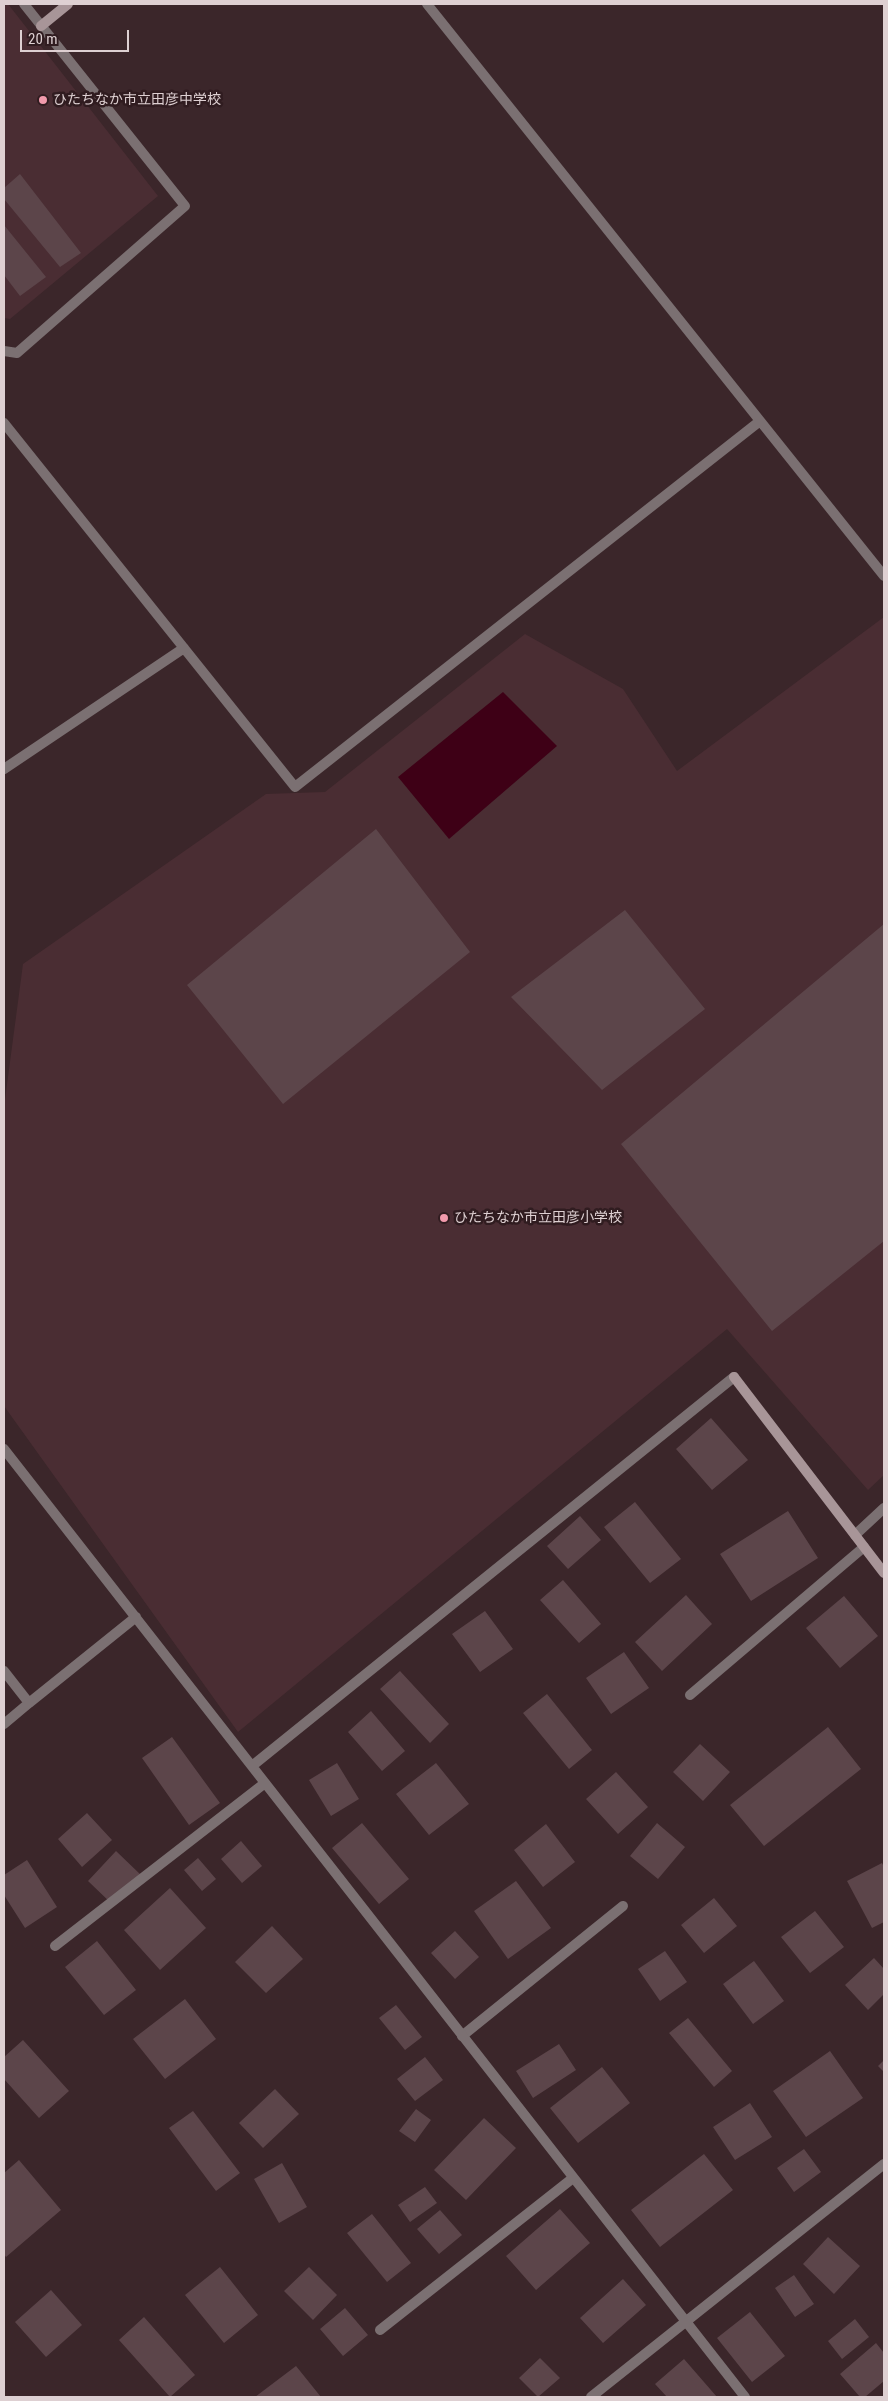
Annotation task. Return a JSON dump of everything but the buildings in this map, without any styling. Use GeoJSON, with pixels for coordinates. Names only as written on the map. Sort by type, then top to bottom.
{"type":"FeatureCollection","features":[{"type":"Feature","properties":{"kind":"street"},"geometry":{"type":"LineString","coordinates":[[4,351],[18,353],[185,206],[24,4]]}},
{"type":"Feature","properties":{"kind":"street"},"geometry":{"type":"LineString","coordinates":[[42,26],[68,4]]}},
{"type":"Feature","properties":{"kind":"street"},"geometry":{"type":"LineString","coordinates":[[427,4],[884,576]]}},
{"type":"Feature","properties":{"kind":"street"},"geometry":{"type":"LineString","coordinates":[[4,424],[294,787],[760,421]]}},
{"type":"Feature","properties":{"kind":"street"},"geometry":{"type":"LineString","coordinates":[[4,769],[184,648]]}},
{"type":"Feature","properties":{"kind":"street"},"geometry":{"type":"LineString","coordinates":[[252,1766],[734,1377],[884,1572]]}},
{"type":"Feature","properties":{"kind":"street"},"geometry":{"type":"LineString","coordinates":[[4,1449],[745,2397]]}},
{"type":"Feature","properties":{"kind":"street"},"geometry":{"type":"LineString","coordinates":[[855,1535],[884,1508]]}},
{"type":"Feature","properties":{"kind":"street"},"geometry":{"type":"LineString","coordinates":[[690,1695],[864,1547]]}},
{"type":"Feature","properties":{"kind":"street"},"geometry":{"type":"LineString","coordinates":[[4,1724],[136,1617]]}},
{"type":"Feature","properties":{"kind":"street"},"geometry":{"type":"LineString","coordinates":[[4,1671],[29,1703]]}},
{"type":"Feature","properties":{"kind":"street"},"geometry":{"type":"LineString","coordinates":[[54,1946],[264,1782]]}},
{"type":"Feature","properties":{"kind":"street"},"geometry":{"type":"LineString","coordinates":[[462,2036],[623,1906]]}},
{"type":"Feature","properties":{"kind":"street"},"geometry":{"type":"LineString","coordinates":[[591,2397],[884,2164]]}},
{"type":"Feature","properties":{"kind":"street"},"geometry":{"type":"LineString","coordinates":[[380,2330],[573,2178]]}},
{"type":"Feature","properties":{"kind":"shaded area","name":"ひたちなか市立田彦中学校"},"geometry":{"type":"Polygon","coordinates":[[[4,4],[8,4],[158,196],[10,319],[4,318],[4,4]]]}},
{"type":"Feature","properties":{"kind":"shaded area","name":"ひたちなか市立田彦小学校"},"geometry":{"type":"Polygon","coordinates":[[[884,617],[884,1475],[868,1490],[727,1329],[238,1732],[4,1406],[4,1107],[23,964],[266,794],[325,792],[525,634],[623,689],[677,771],[884,617]]]}},
{"type":"Feature","properties":{"kind":"shaded area"},"geometry":{"type":"Polygon","coordinates":[[[503,692],[557,746],[449,839],[398,777],[503,692]]]}},
{"type":"Feature","properties":{"kind":"place","name":"ひたちなか市立田彦中学校"},"geometry":{"type":"Point","coordinates":[43,100]}},
{"type":"Feature","properties":{"kind":"place","name":"ひたちなか市立田彦小学校"},"geometry":{"type":"Point","coordinates":[444,1218]}}]}
